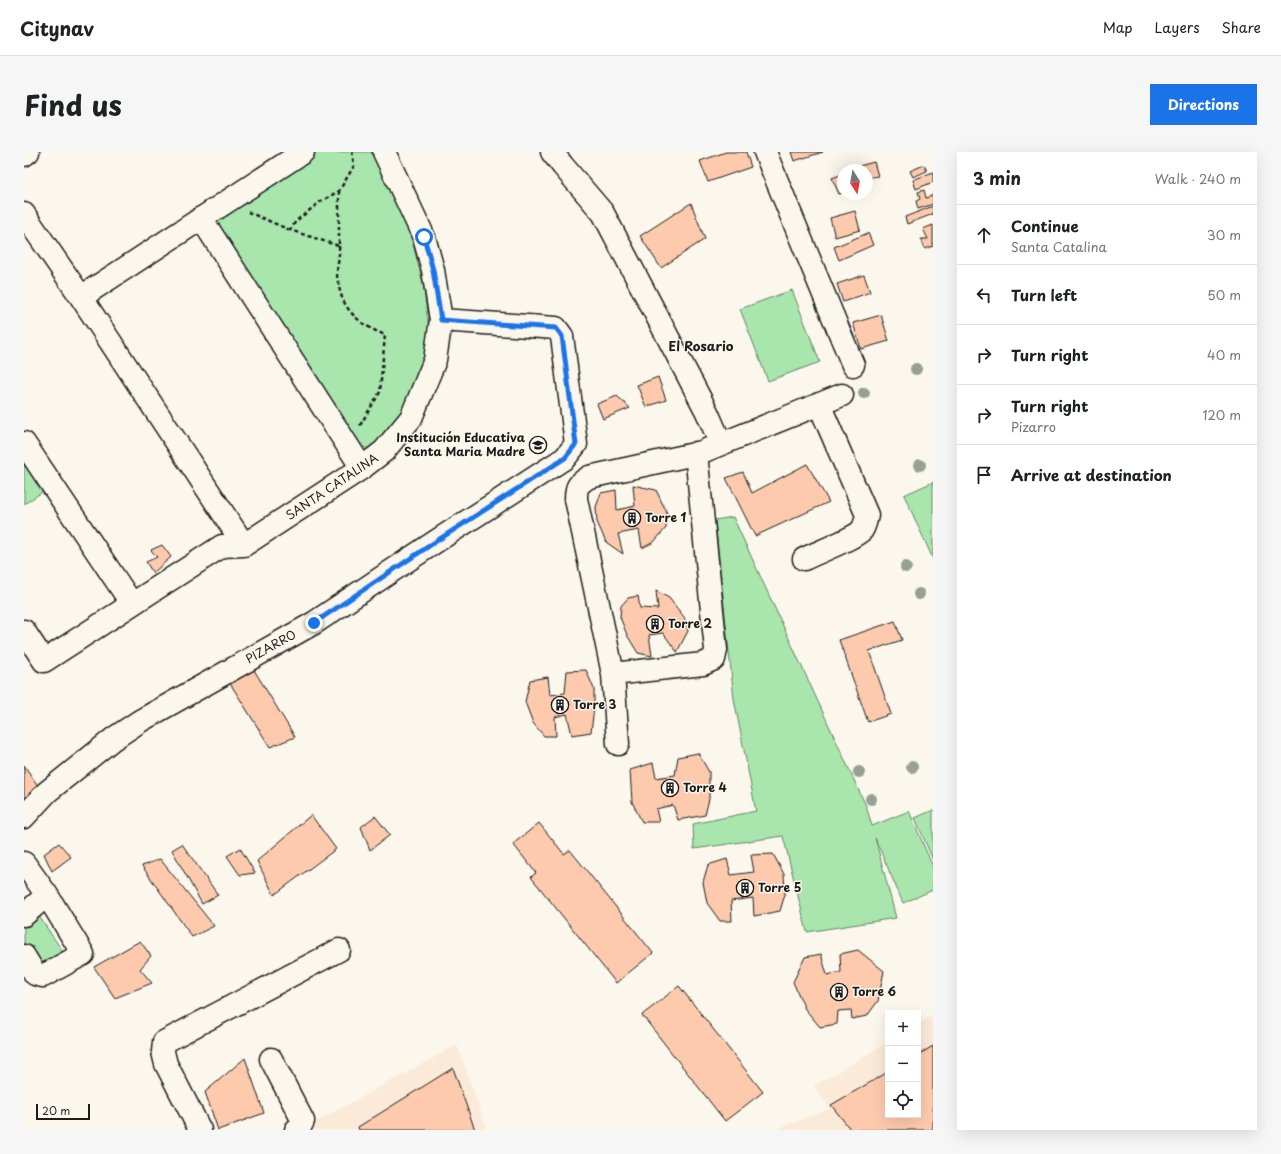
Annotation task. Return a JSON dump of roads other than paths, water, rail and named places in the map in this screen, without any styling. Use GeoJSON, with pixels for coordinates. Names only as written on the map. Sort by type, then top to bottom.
{"type":"FeatureCollection","features":[{"type":"Feature","properties":{"kind":"street"},"geometry":{"type":"LineString","coordinates":[[24,155],[28,152]]}},
{"type":"Feature","properties":{"kind":"street"},"geometry":{"type":"LineString","coordinates":[[81,297],[303,152]]}},
{"type":"Feature","properties":{"kind":"street","name":"SANTA CATALINA"},"geometry":{"type":"LineString","coordinates":[[244,545],[362,468],[384,451],[411,418],[435,360],[441,320],[433,270],[424,237],[384,152]]}},
{"type":"Feature","properties":{"kind":"street"},"geometry":{"type":"LineString","coordinates":[[552,152],[603,213],[721,444]]}},
{"type":"Feature","properties":{"kind":"street"},"geometry":{"type":"LineString","coordinates":[[765,152],[853,365]]}},
{"type":"Feature","properties":{"kind":"street"},"geometry":{"type":"LineString","coordinates":[[24,214],[81,297],[244,545]]}},
{"type":"Feature","properties":{"kind":"street"},"geometry":{"type":"LineString","coordinates":[[201,218],[362,468]]}},
{"type":"Feature","properties":{"kind":"street","name":"PIZARRO"},"geometry":{"type":"LineString","coordinates":[[24,817],[47,792],[113,739],[140,721],[314,623],[435,542],[565,458],[576,444],[562,336],[556,328],[441,320]]}},
{"type":"Feature","properties":{"kind":"street"},"geometry":{"type":"LineString","coordinates":[[618,744],[613,674],[576,499],[576,490],[579,484],[589,477],[696,454],[842,395]]}},
{"type":"Feature","properties":{"kind":"street"},"geometry":{"type":"LineString","coordinates":[[804,559],[861,531],[866,524],[867,515],[819,404]]}},
{"type":"Feature","properties":{"kind":"street"},"geometry":{"type":"LineString","coordinates":[[24,444],[132,604]]}},
{"type":"Feature","properties":{"kind":"street"},"geometry":{"type":"LineString","coordinates":[[613,674],[703,664],[714,659],[716,650],[696,454]]}},
{"type":"Feature","properties":{"kind":"street"},"geometry":{"type":"LineString","coordinates":[[24,631],[44,661],[222,546],[244,545]]}},
{"type":"Feature","properties":{"kind":"street"},"geometry":{"type":"LineString","coordinates":[[24,863],[47,896],[83,954],[43,976],[36,974],[24,956]]}},
{"type":"Feature","properties":{"kind":"street"},"geometry":{"type":"LineString","coordinates":[[24,914],[47,896]]}},
{"type":"Feature","properties":{"kind":"street"},"geometry":{"type":"LineString","coordinates":[[200,1130],[166,1064],[163,1052],[164,1042],[339,950]]}},
{"type":"Feature","properties":{"kind":"street"},"geometry":{"type":"LineString","coordinates":[[271,1059],[303,1120],[300,1127],[296,1130]]}},
{"type":"Feature","properties":{"kind":"place","name":"Institución Educativa Santa Maria Madre"},"geometry":{"type":"Point","coordinates":[538,445]}},
{"type":"Feature","properties":{"kind":"place","name":"Torre 1"},"geometry":{"type":"Point","coordinates":[632,518]}},
{"type":"Feature","properties":{"kind":"place","name":"Torre 2"},"geometry":{"type":"Point","coordinates":[655,624]}},
{"type":"Feature","properties":{"kind":"place","name":"Torre 3"},"geometry":{"type":"Point","coordinates":[560,705]}},
{"type":"Feature","properties":{"kind":"place","name":"Torre 4"},"geometry":{"type":"Point","coordinates":[670,788]}},
{"type":"Feature","properties":{"kind":"place","name":"Torre 5"},"geometry":{"type":"Point","coordinates":[745,888]}},
{"type":"Feature","properties":{"kind":"place","name":"Torre 6"},"geometry":{"type":"Point","coordinates":[839,992]}},
{"type":"Feature","properties":{"kind":"district","name":"El Rosario"},"geometry":{"type":"Point","coordinates":[701,346]}}]}
